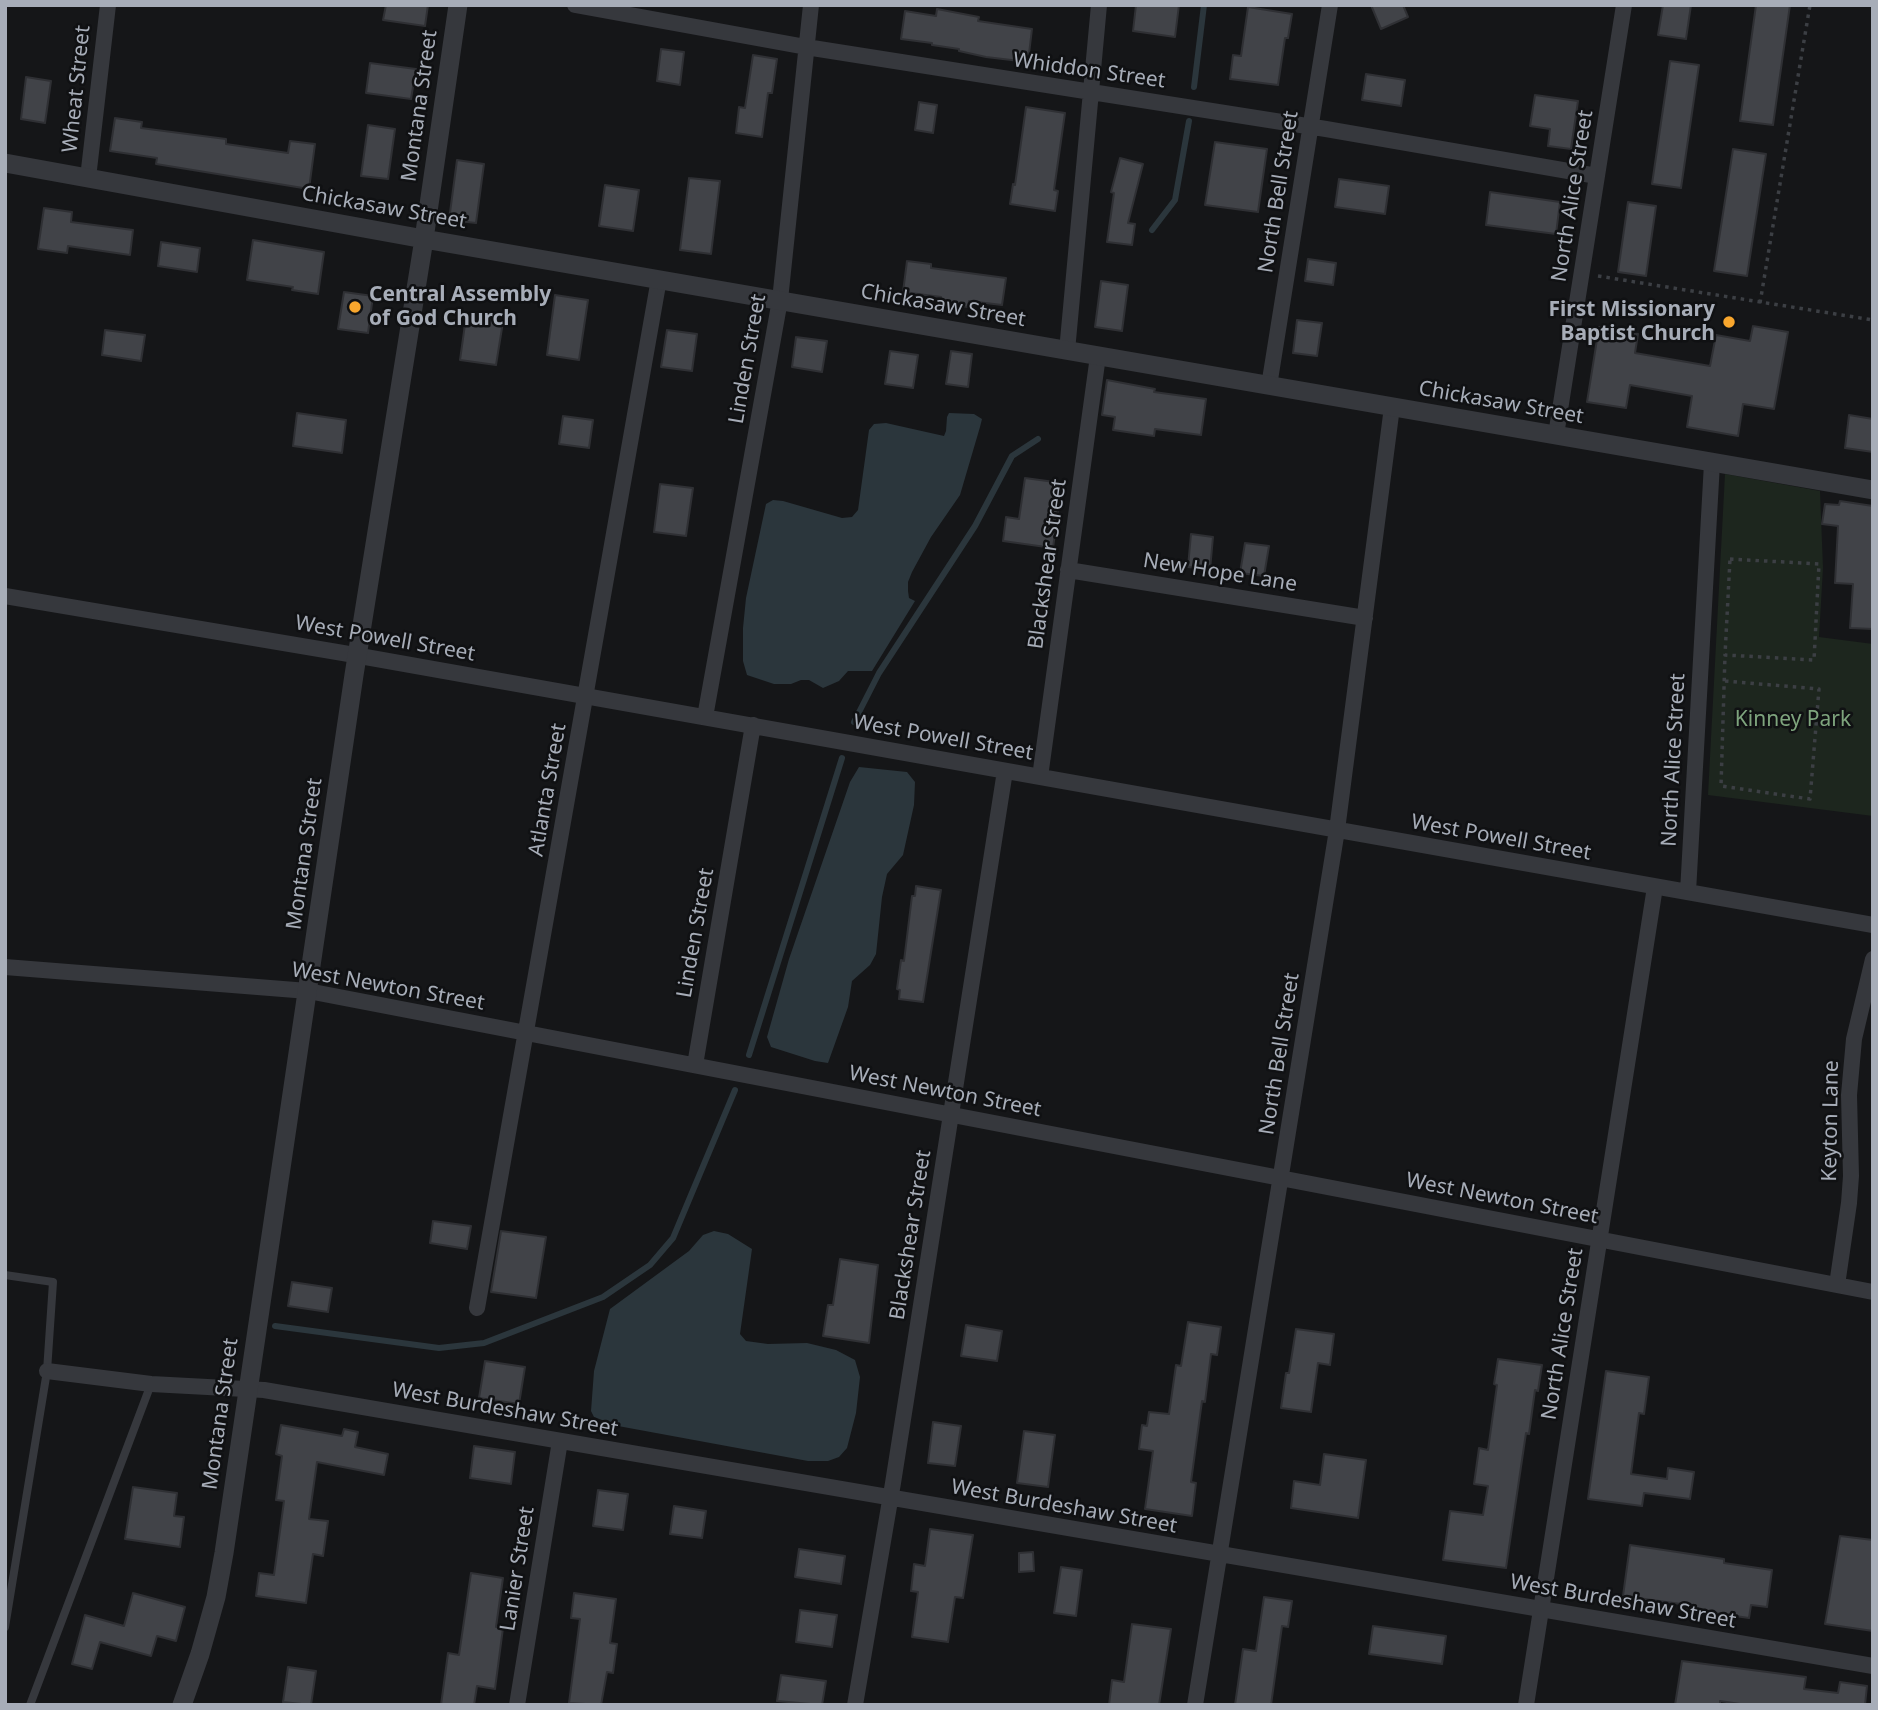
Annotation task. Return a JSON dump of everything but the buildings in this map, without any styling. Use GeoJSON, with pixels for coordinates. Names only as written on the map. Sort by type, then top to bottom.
{"type":"FeatureCollection","features":[{"type":"Feature","properties":{"kind":"street","name":"Wheat Street"},"geometry":{"type":"LineString","coordinates":[[88,178],[108,5]]}},
{"type":"Feature","properties":{"kind":"street","name":"Montana Street"},"geometry":{"type":"LineString","coordinates":[[182,1705],[216,1597],[458,5]]}},
{"type":"Feature","properties":{"kind":"street","name":"Whiddon Street"},"geometry":{"type":"LineString","coordinates":[[575,5],[806,47],[1311,127],[1597,176]]}},
{"type":"Feature","properties":{"kind":"street","name":"Linden Street"},"geometry":{"type":"LineString","coordinates":[[705,717],[780,300],[811,5]]}},
{"type":"Feature","properties":{"kind":"street"},"geometry":{"type":"LineString","coordinates":[[1067,351],[1099,5]]}},
{"type":"Feature","properties":{"kind":"street","name":"North Bell Street"},"geometry":{"type":"LineString","coordinates":[[1269,386],[1330,5]]}},
{"type":"Feature","properties":{"kind":"street","name":"North Alice Street"},"geometry":{"type":"LineString","coordinates":[[1556,435],[1624,5]]}},
{"type":"Feature","properties":{"kind":"street","name":"Chickasaw Street"},"geometry":{"type":"LineString","coordinates":[[5,163],[424,239],[1873,490]]}},
{"type":"Feature","properties":{"kind":"street","name":"Atlanta Street"},"geometry":{"type":"LineString","coordinates":[[477,1308],[659,279]]}},
{"type":"Feature","properties":{"kind":"street","name":"Blackshear Street"},"geometry":{"type":"LineString","coordinates":[[1040,777],[1098,356]]}},
{"type":"Feature","properties":{"kind":"street","name":"North Bell Street"},"geometry":{"type":"LineString","coordinates":[[1195,1705],[1337,830],[1392,407]]}},
{"type":"Feature","properties":{"kind":"street","name":"North Alice Street"},"geometry":{"type":"LineString","coordinates":[[1688,892],[1712,463]]}},
{"type":"Feature","properties":{"kind":"street","name":"New Hope Lane"},"geometry":{"type":"LineString","coordinates":[[1068,570],[1365,618]]}},
{"type":"Feature","properties":{"kind":"street","name":"West Powell Street"},"geometry":{"type":"LineString","coordinates":[[5,596],[358,655],[1873,925]]}},
{"type":"Feature","properties":{"kind":"street","name":"Linden Street"},"geometry":{"type":"LineString","coordinates":[[695,1065],[753,725]]}},
{"type":"Feature","properties":{"kind":"street","name":"Blackshear Street"},"geometry":{"type":"LineString","coordinates":[[855,1705],[952,1115],[1005,771]]}},
{"type":"Feature","properties":{"kind":"street","name":"North Alice Street"},"geometry":{"type":"LineString","coordinates":[[1526,1705],[1655,887]]}},
{"type":"Feature","properties":{"kind":"street","name":"Keyton Lane"},"geometry":{"type":"LineString","coordinates":[[1837,1285],[1851,1176],[1849,1095],[1854,1039],[1873,959]]}},
{"type":"Feature","properties":{"kind":"street","name":"West Newton Street"},"geometry":{"type":"LineString","coordinates":[[5,967],[308,991],[1873,1292]]}},
{"type":"Feature","properties":{"kind":"street","name":"West Burdeshaw Street"},"geometry":{"type":"LineString","coordinates":[[47,1371],[151,1384],[248,1388],[1873,1666]]}},
{"type":"Feature","properties":{"kind":"street","name":"Lanier Street"},"geometry":{"type":"LineString","coordinates":[[517,1705],[560,1441]]}},
{"type":"Feature","properties":{"kind":"lane"},"geometry":{"type":"LineString","coordinates":[[5,1275],[53,1282],[47,1371],[5,1627]]}},
{"type":"Feature","properties":{"kind":"lane"},"geometry":{"type":"LineString","coordinates":[[30,1705],[151,1384]]}},
{"type":"Feature","properties":{"kind":"path"},"geometry":{"type":"LineString","coordinates":[[1760,303],[1810,5]]}},
{"type":"Feature","properties":{"kind":"path"},"geometry":{"type":"LineString","coordinates":[[1582,273],[1873,320]]}},
{"type":"Feature","properties":{"kind":"path"},"geometry":{"type":"LineString","coordinates":[[1726,656],[1814,660],[1819,564],[1730,559],[1726,656],[1726,681],[1721,786],[1810,799],[1819,689],[1726,681]]}},
{"type":"Feature","properties":{"kind":"green space","name":"Kinney Park"},"geometry":{"type":"Polygon","coordinates":[[[1725,474],[1820,491],[1823,568],[1819,637],[1873,644],[1873,816],[1708,795],[1725,474]]]}},
{"type":"Feature","properties":{"kind":"shaded area"},"geometry":{"type":"Polygon","coordinates":[[[949,413],[974,414],[982,419],[960,495],[931,537],[912,572],[908,591],[909,598],[915,601],[872,671],[848,671],[839,681],[823,688],[809,680],[774,684],[747,675],[743,661],[746,598],[766,504],[773,500],[783,501],[842,518],[852,517],[858,510],[869,430],[874,424],[886,423],[944,436],[949,413]]]}},
{"type":"Feature","properties":{"kind":"shaded area"},"geometry":{"type":"Polygon","coordinates":[[[859,767],[907,772],[915,782],[914,805],[903,855],[887,874],[876,954],[870,965],[852,981],[848,1007],[828,1063],[771,1047],[767,1037],[789,959],[850,782],[859,767]]]}},
{"type":"Feature","properties":{"kind":"shaded area"},"geometry":{"type":"Polygon","coordinates":[[[714,1231],[728,1234],[752,1249],[740,1334],[746,1341],[768,1344],[807,1343],[836,1350],[855,1360],[860,1377],[856,1413],[847,1448],[839,1457],[828,1461],[808,1461],[618,1426],[594,1417],[591,1411],[594,1371],[610,1309],[689,1251],[703,1235],[714,1231]]]}},
{"type":"Feature","properties":{"kind":"waterway"},"geometry":{"type":"LineString","coordinates":[[1194,87],[1204,5]]}},
{"type":"Feature","properties":{"kind":"waterway"},"geometry":{"type":"LineString","coordinates":[[1152,230],[1175,200],[1189,121]]}},
{"type":"Feature","properties":{"kind":"waterway"},"geometry":{"type":"LineString","coordinates":[[854,722],[879,673],[975,526],[1012,456],[1038,439]]}},
{"type":"Feature","properties":{"kind":"waterway"},"geometry":{"type":"LineString","coordinates":[[749,1055],[842,758]]}},
{"type":"Feature","properties":{"kind":"waterway"},"geometry":{"type":"LineString","coordinates":[[275,1326],[439,1348],[484,1343],[603,1297],[650,1265],[673,1238],[735,1090]]}},
{"type":"Feature","properties":{"kind":"place","name":"Central Assembly of God Church"},"geometry":{"type":"Point","coordinates":[355,307]}},
{"type":"Feature","properties":{"kind":"place","name":"First Missionary Baptist Church"},"geometry":{"type":"Point","coordinates":[1729,322]}}]}
